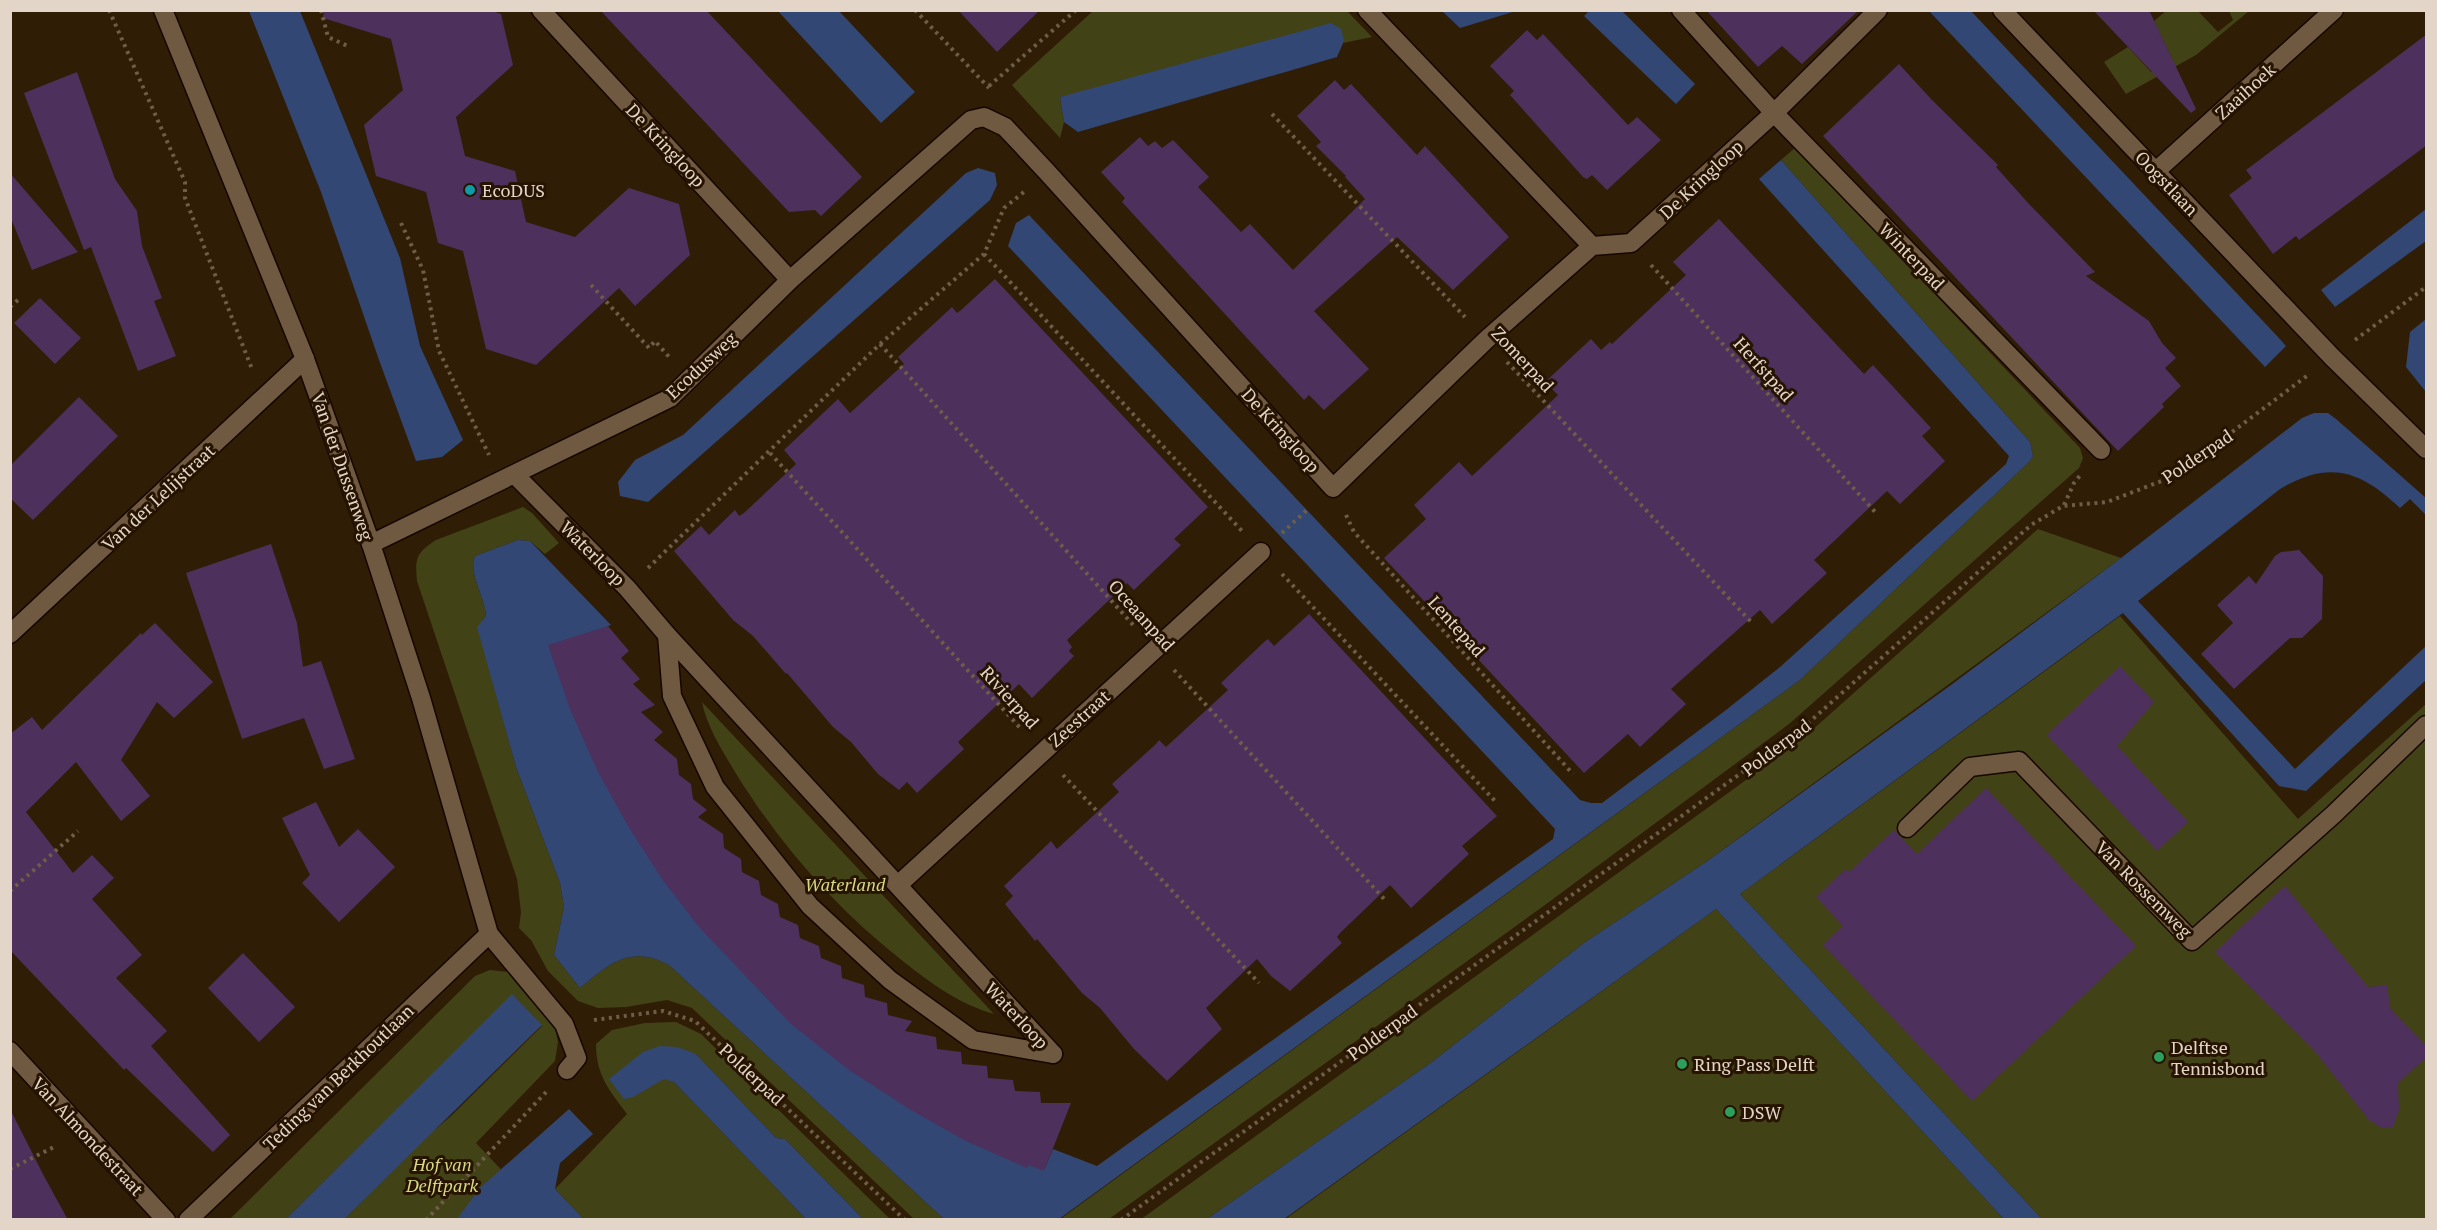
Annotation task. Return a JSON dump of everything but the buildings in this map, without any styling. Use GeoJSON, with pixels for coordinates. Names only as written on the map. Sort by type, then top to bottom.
{"type":"FeatureCollection","features":[{"type":"Feature","properties":{"kind":"street","name":"Van der Dussenweg"},"geometry":{"type":"LineString","coordinates":[[163,10],[305,359],[371,544],[421,698],[489,934]]}},
{"type":"Feature","properties":{"kind":"street","name":"De Kringloop"},"geometry":{"type":"LineString","coordinates":[[541,10],[790,280]]}},
{"type":"Feature","properties":{"kind":"street"},"geometry":{"type":"LineString","coordinates":[[1367,10],[1592,246],[1631,243]]}},
{"type":"Feature","properties":{"kind":"street","name":"Winterpad"},"geometry":{"type":"LineString","coordinates":[[1681,10],[1774,113],[2101,450]]}},
{"type":"Feature","properties":{"kind":"street","name":"De Kringloop"},"geometry":{"type":"LineString","coordinates":[[1631,243],[1774,113],[1878,10]]}},
{"type":"Feature","properties":{"kind":"street","name":"Oogstlaan"},"geometry":{"type":"LineString","coordinates":[[2002,10],[2332,357]]}},
{"type":"Feature","properties":{"kind":"street","name":"Zaaihoek"},"geometry":{"type":"LineString","coordinates":[[2156,171],[2334,10]]}},
{"type":"Feature","properties":{"kind":"street","name":"De Kringloop"},"geometry":{"type":"LineString","coordinates":[[984,117],[1005,127],[1333,488],[1486,340],[1592,246]]}},
{"type":"Feature","properties":{"kind":"street","name":"Ecodusweg"},"geometry":{"type":"LineString","coordinates":[[371,544],[670,398],[790,280],[971,120],[984,117]]}},
{"type":"Feature","properties":{"kind":"street"},"geometry":{"type":"LineString","coordinates":[[2332,357],[2427,449]]}},
{"type":"Feature","properties":{"kind":"street","name":"Van der Lelijstraat"},"geometry":{"type":"LineString","coordinates":[[10,634],[305,359]]}},
{"type":"Feature","properties":{"kind":"street","name":"Waterloop"},"geometry":{"type":"LineString","coordinates":[[508,478],[627,588],[667,635],[1053,1054],[973,1040],[890,980],[810,906],[716,787],[672,696],[667,635]]}},
{"type":"Feature","properties":{"kind":"street","name":"Zeestraat"},"geometry":{"type":"LineString","coordinates":[[898,885],[1262,552]]}},
{"type":"Feature","properties":{"kind":"street","name":"Van Rossemweg"},"geometry":{"type":"LineString","coordinates":[[1907,828],[1970,767],[2019,761],[2192,941],[2334,814],[2427,725]]}},
{"type":"Feature","properties":{"kind":"street"},"geometry":{"type":"LineString","coordinates":[[489,934],[564,1024],[577,1058],[567,1070]]}},
{"type":"Feature","properties":{"kind":"street","name":"Teding van Berkhoutlaan"},"geometry":{"type":"LineString","coordinates":[[188,1220],[489,934]]}},
{"type":"Feature","properties":{"kind":"street","name":"Van Almondestraat"},"geometry":{"type":"LineString","coordinates":[[10,1051],[166,1220]]}},
{"type":"Feature","properties":{"kind":"path"},"geometry":{"type":"LineString","coordinates":[[109,10],[185,182],[185,198],[264,398]]}},
{"type":"Feature","properties":{"kind":"path"},"geometry":{"type":"LineString","coordinates":[[321,10],[328,37],[351,47]]}},
{"type":"Feature","properties":{"kind":"path"},"geometry":{"type":"LineString","coordinates":[[915,10],[989,86]]}},
{"type":"Feature","properties":{"kind":"path"},"geometry":{"type":"LineString","coordinates":[[984,117],[989,86],[1076,10]]}},
{"type":"Feature","properties":{"kind":"path","name":"Zomerpad"},"geometry":{"type":"LineString","coordinates":[[1272,114],[1753,624]]}},
{"type":"Feature","properties":{"kind":"path"},"geometry":{"type":"LineString","coordinates":[[627,588],[770,453],[880,344],[984,254],[1004,208],[1047,172]]}},
{"type":"Feature","properties":{"kind":"path"},"geometry":{"type":"LineString","coordinates":[[401,224],[423,270],[440,351],[508,478]]}},
{"type":"Feature","properties":{"kind":"path","name":"Herfstpad"},"geometry":{"type":"LineString","coordinates":[[1631,243],[1876,513]]}},
{"type":"Feature","properties":{"kind":"path"},"geometry":{"type":"LineString","coordinates":[[591,285],[649,348],[655,341],[689,380]]}},
{"type":"Feature","properties":{"kind":"path","name":"Polderpad"},"geometry":{"type":"LineString","coordinates":[[1121,1220],[1798,732],[2031,525],[2063,506],[2107,502],[2172,477],[2427,287]]}},
{"type":"Feature","properties":{"kind":"path"},"geometry":{"type":"LineString","coordinates":[[10,307],[18,300]]}},
{"type":"Feature","properties":{"kind":"path","name":"Oceaanpad"},"geometry":{"type":"LineString","coordinates":[[880,344],[1155,650],[1386,901]]}},
{"type":"Feature","properties":{"kind":"path"},"geometry":{"type":"LineString","coordinates":[[2063,506],[2074,483],[2101,450]]}},
{"type":"Feature","properties":{"kind":"path","name":"Rivierpad"},"geometry":{"type":"LineString","coordinates":[[770,453],[1042,752],[1259,982]]}},
{"type":"Feature","properties":{"kind":"path","name":"Lentepad"},"geometry":{"type":"LineString","coordinates":[[1333,488],[1354,532],[1573,774]]}},
{"type":"Feature","properties":{"kind":"path"},"geometry":{"type":"LineString","coordinates":[[1280,535],[1313,504]]}},
{"type":"Feature","properties":{"kind":"path"},"geometry":{"type":"LineString","coordinates":[[10,891],[78,831]]}},
{"type":"Feature","properties":{"kind":"path","name":"Polderpad"},"geometry":{"type":"LineString","coordinates":[[564,1024],[663,1011],[695,1021],[905,1220]]}},
{"type":"Feature","properties":{"kind":"path"},"geometry":{"type":"LineString","coordinates":[[426,1220],[567,1070]]}},
{"type":"Feature","properties":{"kind":"path"},"geometry":{"type":"LineString","coordinates":[[10,1169],[84,1133]]}},
{"type":"Feature","properties":{"kind":"green space"},"geometry":{"type":"Polygon","coordinates":[[[1093,11],[1347,11],[1372,37],[1060,97],[1064,122],[1060,138],[1012,85],[1093,11]]]}},
{"type":"Feature","properties":{"kind":"green space"},"geometry":{"type":"Polygon","coordinates":[[[2166,11],[2198,11],[2218,32],[2233,20],[2229,11],[2249,11],[2196,55],[2126,94],[2104,62],[2128,47],[2151,72],[2173,61],[2154,21],[2166,11]]]}},
{"type":"Feature","properties":{"kind":"green space"},"geometry":{"type":"Polygon","coordinates":[[[1796,147],[2080,448],[2083,458],[2079,468],[1789,724],[1545,905],[1109,1219],[1059,1220],[1800,680],[2030,461],[2033,456],[2030,442],[1781,160],[1796,147]]]}},
{"type":"Feature","properties":{"kind":"green space"},"geometry":{"type":"Polygon","coordinates":[[[523,507],[532,513],[559,543],[545,554],[530,541],[518,540],[475,556],[473,563],[486,616],[478,627],[516,767],[560,883],[564,907],[554,955],[580,988],[601,971],[631,957],[643,956],[669,965],[944,1219],[914,1219],[692,1008],[667,1000],[626,1007],[598,1008],[578,1001],[548,971],[531,940],[519,928],[521,912],[517,879],[417,581],[416,567],[418,557],[436,540],[523,507]]]}},
{"type":"Feature","properties":{"kind":"green space"},"geometry":{"type":"Polygon","coordinates":[[[2038,529],[2121,558],[1706,862],[1584,943],[1432,1062],[1207,1219],[1140,1220],[1801,740],[2038,529]]]}},
{"type":"Feature","properties":{"kind":"green space","name":"Delftse Tennisbond"},"geometry":{"type":"Polygon","coordinates":[[[2120,616],[2298,819],[2426,704],[2426,1219],[2042,1219],[1740,894],[2120,616]]]}},
{"type":"Feature","properties":{"kind":"green space","name":"Waterland"},"geometry":{"type":"Polygon","coordinates":[[[702,702],[994,1014],[969,1005],[925,978],[879,942],[811,875],[752,799],[716,738],[707,720],[702,702]]]}},
{"type":"Feature","properties":{"kind":"green space","name":"Ring Pass Delft"},"geometry":{"type":"Polygon","coordinates":[[[1716,909],[2004,1219],[1284,1220],[1716,909]]]}},
{"type":"Feature","properties":{"kind":"green space","name":"Hof van Delftpark"},"geometry":{"type":"Polygon","coordinates":[[[490,970],[508,972],[553,1019],[558,1042],[555,1061],[476,1143],[548,1219],[330,1219],[451,1116],[542,1026],[512,995],[286,1219],[229,1220],[475,976],[490,970]]]}},
{"type":"Feature","properties":{"kind":"green space"},"geometry":{"type":"Polygon","coordinates":[[[676,1022],[701,1034],[890,1219],[863,1219],[785,1139],[776,1138],[696,1054],[652,1084],[663,1077],[674,1082],[806,1219],[584,1219],[555,1189],[627,1114],[609,1089],[601,1073],[596,1044],[612,1030],[645,1023],[676,1022]]]}},
{"type":"Feature","properties":{"kind":"water"},"geometry":{"type":"Polygon","coordinates":[[[249,11],[300,11],[400,258],[420,346],[463,440],[442,457],[416,461],[321,192],[249,11]]]}},
{"type":"Feature","properties":{"kind":"water"},"geometry":{"type":"Polygon","coordinates":[[[778,11],[839,11],[915,92],[881,123],[778,11]]]}},
{"type":"Feature","properties":{"kind":"water"},"geometry":{"type":"Polygon","coordinates":[[[1442,11],[1516,11],[1460,28],[1442,11]]]}},
{"type":"Feature","properties":{"kind":"water"},"geometry":{"type":"Polygon","coordinates":[[[1589,11],[1622,11],[1695,84],[1676,104],[1584,16],[1589,11]]]}},
{"type":"Feature","properties":{"kind":"water"},"geometry":{"type":"Polygon","coordinates":[[[1929,11],[1971,11],[2286,346],[2265,367],[1929,11]]]}},
{"type":"Feature","properties":{"kind":"water"},"geometry":{"type":"Polygon","coordinates":[[[1331,23],[1341,29],[1344,41],[1337,57],[1078,132],[1064,122],[1060,97],[1331,23]]]}},
{"type":"Feature","properties":{"kind":"water"},"geometry":{"type":"Polygon","coordinates":[[[1781,160],[2030,442],[2033,456],[2030,461],[1800,680],[1059,1219],[944,1219],[669,965],[643,956],[631,957],[601,971],[580,988],[554,955],[564,907],[560,883],[516,767],[477,627],[486,616],[475,578],[473,563],[475,556],[518,540],[530,541],[611,625],[556,647],[610,777],[1045,1168],[1053,1149],[1097,1166],[1553,839],[1555,829],[1008,246],[1016,223],[1029,215],[1580,800],[1602,803],[1780,667],[2006,464],[2009,456],[1759,179],[1781,160]]]}},
{"type":"Feature","properties":{"kind":"water"},"geometry":{"type":"Polygon","coordinates":[[[978,168],[995,173],[997,185],[990,200],[648,502],[620,496],[618,482],[635,460],[683,435],[966,173],[978,168]]]}},
{"type":"Feature","properties":{"kind":"water"},"geometry":{"type":"Polygon","coordinates":[[[2426,209],[2426,241],[2335,307],[2321,290],[2426,209]]]}},
{"type":"Feature","properties":{"kind":"water"},"geometry":{"type":"Polygon","coordinates":[[[2426,319],[2426,392],[2406,367],[2410,332],[2426,319]]]}},
{"type":"Feature","properties":{"kind":"water"},"geometry":{"type":"Polygon","coordinates":[[[2314,413],[2328,413],[2336,419],[2426,498],[2426,515],[2410,499],[2400,508],[2371,485],[2357,478],[2343,473],[2314,474],[2280,489],[2138,601],[2295,769],[2426,646],[2426,680],[2306,791],[2279,786],[2123,613],[1740,894],[2042,1219],[2004,1219],[1716,909],[1284,1219],[1207,1219],[1432,1062],[1584,943],[1706,862],[1951,685],[2121,558],[2302,418],[2314,413]]]}},
{"type":"Feature","properties":{"kind":"water"},"geometry":{"type":"Polygon","coordinates":[[[512,994],[542,1025],[344,1219],[286,1219],[512,994]]]}},
{"type":"Feature","properties":{"kind":"water"},"geometry":{"type":"Polygon","coordinates":[[[660,1046],[677,1047],[696,1054],[776,1138],[785,1139],[863,1219],[806,1219],[674,1082],[664,1079],[633,1097],[624,1099],[609,1079],[643,1052],[660,1046]]]}},
{"type":"Feature","properties":{"kind":"water"},"geometry":{"type":"Polygon","coordinates":[[[569,1109],[593,1134],[560,1163],[555,1189],[584,1219],[457,1219],[480,1188],[569,1109]]]}},
{"type":"Feature","properties":{"kind":"place","name":"EcoDUS"},"geometry":{"type":"Point","coordinates":[470,190]}},
{"type":"Feature","properties":{"kind":"place","name":"Delftse Tennisbond"},"geometry":{"type":"Point","coordinates":[2159,1057]}},
{"type":"Feature","properties":{"kind":"place","name":"Ring Pass Delft"},"geometry":{"type":"Point","coordinates":[1682,1064]}},
{"type":"Feature","properties":{"kind":"place","name":"DSW"},"geometry":{"type":"Point","coordinates":[1730,1112]}}]}
